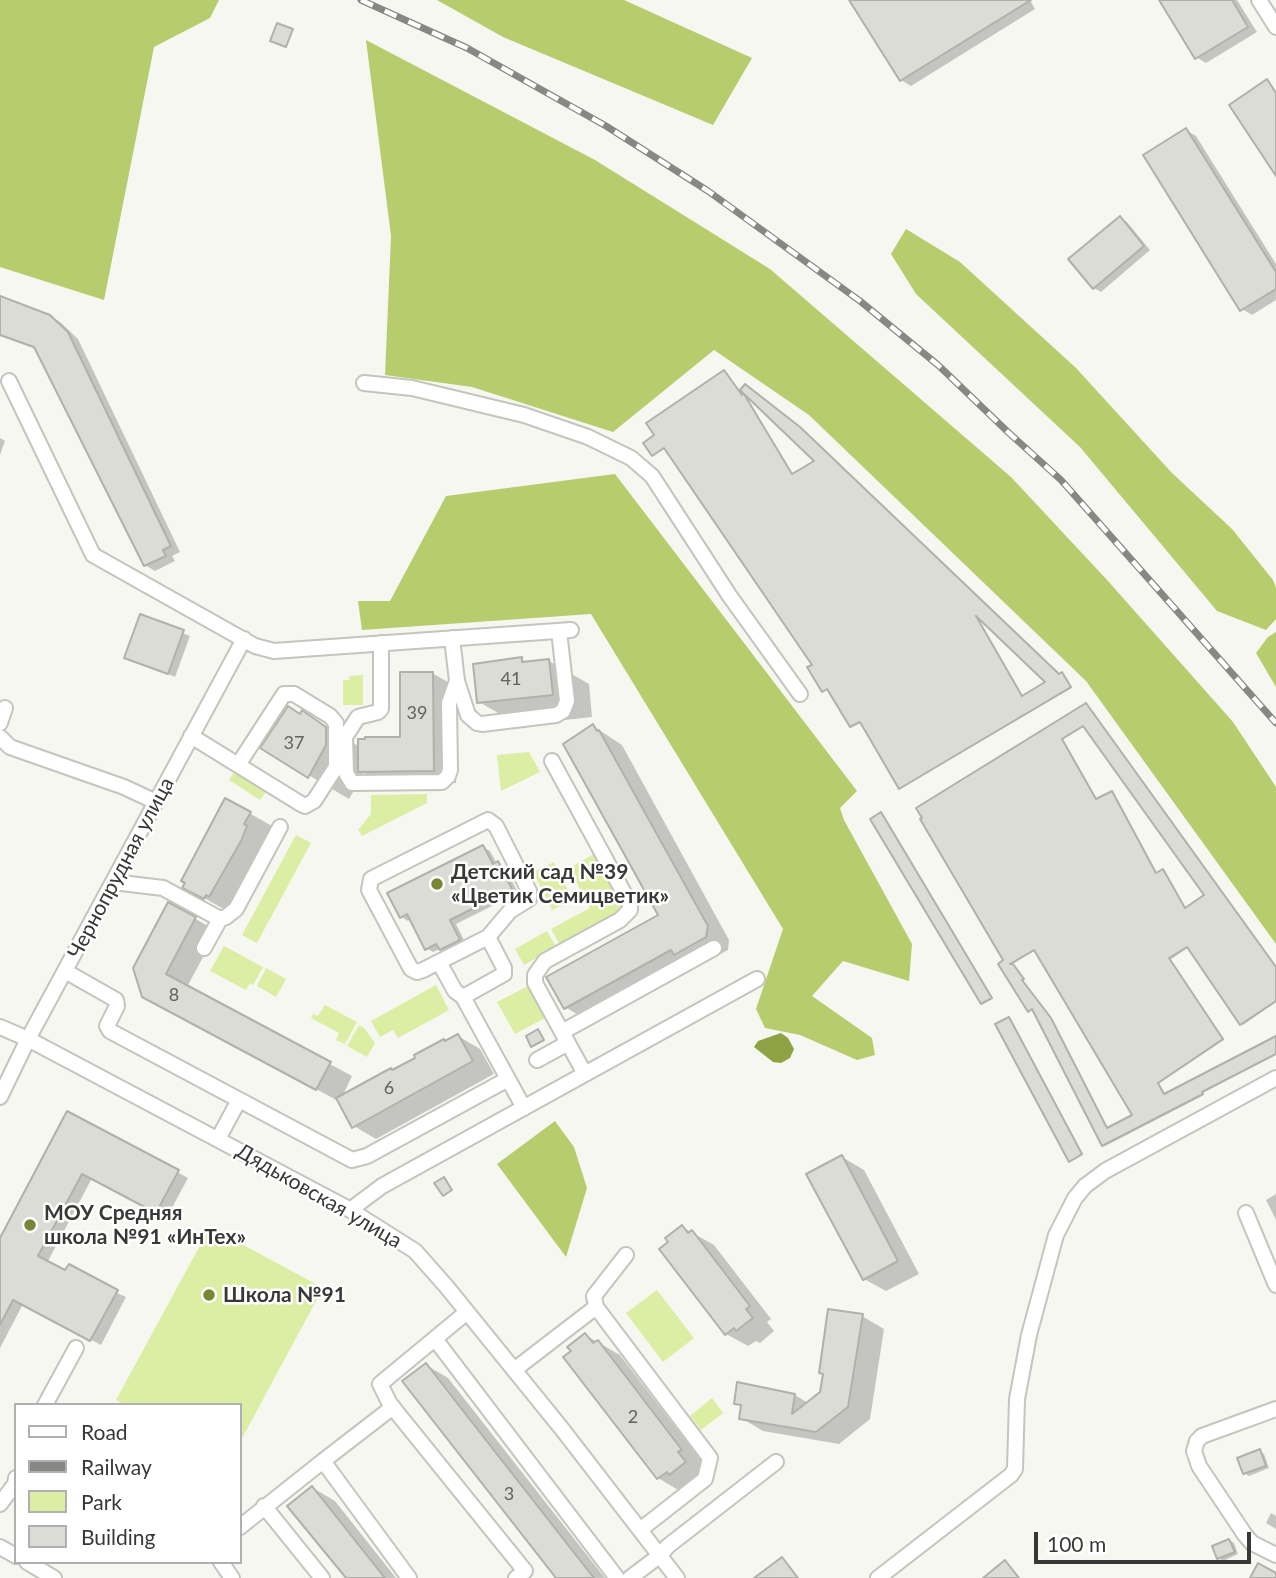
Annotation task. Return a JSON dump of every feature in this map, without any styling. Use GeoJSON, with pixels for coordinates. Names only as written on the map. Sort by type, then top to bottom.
{"type":"FeatureCollection","features":[{"type":"Feature","properties":{"kind":"street"},"geometry":{"type":"LineString","coordinates":[[1259,0],[1276,27]]}},
{"type":"Feature","properties":{"kind":"street"},"geometry":{"type":"LineString","coordinates":[[9,381],[93,555],[265,650],[565,630],[566,707],[556,715],[477,723],[468,715],[457,681],[452,638]]}},
{"type":"Feature","properties":{"kind":"street"},"geometry":{"type":"LineString","coordinates":[[364,383],[412,388],[524,415],[588,437],[631,458],[652,477],[729,595],[800,694]]}},
{"type":"Feature","properties":{"kind":"street","name":"Чернопрудная улица"},"geometry":{"type":"LineString","coordinates":[[0,1097],[28,1039],[244,639]]}},
{"type":"Feature","properties":{"kind":"street"},"geometry":{"type":"LineString","coordinates":[[381,643],[381,709],[358,717],[345,737],[346,773],[352,783],[442,782],[450,769],[449,703],[457,681]]}},
{"type":"Feature","properties":{"kind":"street"},"geometry":{"type":"LineString","coordinates":[[191,736],[301,804],[310,805],[336,767],[336,723],[330,716],[294,694],[284,694],[238,765]]}},
{"type":"Feature","properties":{"kind":"street"},"geometry":{"type":"LineString","coordinates":[[0,723],[5,708]]}},
{"type":"Feature","properties":{"kind":"street"},"geometry":{"type":"LineString","coordinates":[[0,737],[10,747],[124,787],[156,802]]}},
{"type":"Feature","properties":{"kind":"street"},"geometry":{"type":"LineString","coordinates":[[552,761],[630,904],[630,910],[620,920],[545,961],[538,968],[535,983],[585,1074]]}},
{"type":"Feature","properties":{"kind":"street"},"geometry":{"type":"LineString","coordinates":[[488,820],[496,826],[530,896],[529,899],[510,911],[488,937],[439,962],[417,972],[411,969],[369,890],[369,884],[377,876],[488,820]]}},
{"type":"Feature","properties":{"kind":"street"},"geometry":{"type":"LineString","coordinates":[[204,948],[220,919],[236,909],[280,827]]}},
{"type":"Feature","properties":{"kind":"street"},"geometry":{"type":"LineString","coordinates":[[113,882],[163,888],[220,919]]}},
{"type":"Feature","properties":{"kind":"street"},"geometry":{"type":"LineString","coordinates":[[463,997],[504,974],[488,937]]}},
{"type":"Feature","properties":{"kind":"street"},"geometry":{"type":"LineString","coordinates":[[537,1060],[565,1037],[715,948]]}},
{"type":"Feature","properties":{"kind":"street"},"geometry":{"type":"LineString","coordinates":[[439,962],[455,991],[463,997],[524,1108]]}},
{"type":"Feature","properties":{"kind":"street"},"geometry":{"type":"LineString","coordinates":[[65,971],[116,1000],[117,1006],[107,1026],[110,1031],[352,1160],[359,1159],[508,1079]]}},
{"type":"Feature","properties":{"kind":"street"},"geometry":{"type":"LineString","coordinates":[[351,1210],[382,1186],[757,979]]}},
{"type":"Feature","properties":{"kind":"street","name":"Дядьковская улица"},"geometry":{"type":"LineString","coordinates":[[0,1027],[28,1039],[351,1210],[415,1251],[514,1370],[677,1578]]}},
{"type":"Feature","properties":{"kind":"street"},"geometry":{"type":"LineString","coordinates":[[878,1578],[1011,1475],[1015,1469],[1017,1399],[1029,1335],[1056,1235],[1075,1198],[1105,1171],[1276,1078]]}},
{"type":"Feature","properties":{"kind":"street"},"geometry":{"type":"LineString","coordinates":[[218,1139],[239,1100]]}},
{"type":"Feature","properties":{"kind":"street"},"geometry":{"type":"LineString","coordinates":[[1246,1213],[1276,1285]]}},
{"type":"Feature","properties":{"kind":"street"},"geometry":{"type":"LineString","coordinates":[[626,1255],[594,1296],[596,1307],[710,1458],[707,1476],[701,1483],[640,1530]]}},
{"type":"Feature","properties":{"kind":"street"},"geometry":{"type":"LineString","coordinates":[[514,1370],[596,1307]]}},
{"type":"Feature","properties":{"kind":"street"},"geometry":{"type":"LineString","coordinates":[[467,1312],[380,1384],[393,1407],[525,1571],[516,1578]]}},
{"type":"Feature","properties":{"kind":"street"},"geometry":{"type":"LineString","coordinates":[[435,1339],[617,1578]]}},
{"type":"Feature","properties":{"kind":"street"},"geometry":{"type":"LineString","coordinates":[[47,1403],[76,1348]]}},
{"type":"Feature","properties":{"kind":"street"},"geometry":{"type":"LineString","coordinates":[[242,1525],[393,1407]]}},
{"type":"Feature","properties":{"kind":"street"},"geometry":{"type":"LineString","coordinates":[[1276,1409],[1202,1436],[1194,1451],[1199,1466],[1245,1535],[1252,1543],[1276,1555]]}},
{"type":"Feature","properties":{"kind":"street"},"geometry":{"type":"LineString","coordinates":[[323,1461],[410,1578]]}},
{"type":"Feature","properties":{"kind":"street"},"geometry":{"type":"LineString","coordinates":[[630,1578],[776,1462]]}},
{"type":"Feature","properties":{"kind":"street"},"geometry":{"type":"LineString","coordinates":[[0,1504],[14,1485]]}},
{"type":"Feature","properties":{"kind":"street"},"geometry":{"type":"LineString","coordinates":[[264,1506],[322,1578]]}},
{"type":"Feature","properties":{"kind":"street"},"geometry":{"type":"LineString","coordinates":[[30,1564],[54,1578]]}},
{"type":"Feature","properties":{"kind":"green space"},"geometry":{"type":"Polygon","coordinates":[[[363,675],[363,705],[343,705],[343,680],[349,680],[350,676],[363,675]]]}},
{"type":"Feature","properties":{"kind":"green space"},"geometry":{"type":"Polygon","coordinates":[[[529,752],[540,772],[501,791],[497,755],[529,752]]]}},
{"type":"Feature","properties":{"kind":"green space"},"geometry":{"type":"Polygon","coordinates":[[[236,769],[268,789],[260,800],[229,780],[236,769]]]}},
{"type":"Feature","properties":{"kind":"green space"},"geometry":{"type":"Polygon","coordinates":[[[427,794],[427,803],[362,836],[358,830],[371,814],[371,795],[427,794]]]}},
{"type":"Feature","properties":{"kind":"green space"},"geometry":{"type":"Polygon","coordinates":[[[296,835],[311,843],[257,943],[242,935],[296,835]]]}},
{"type":"Feature","properties":{"kind":"green space"},"geometry":{"type":"Polygon","coordinates":[[[594,854],[624,910],[560,945],[551,929],[590,908],[569,868],[594,854]]]}},
{"type":"Feature","properties":{"kind":"green space"},"geometry":{"type":"Polygon","coordinates":[[[554,862],[573,900],[552,910],[533,872],[554,862]]]}},
{"type":"Feature","properties":{"kind":"green space"},"geometry":{"type":"Polygon","coordinates":[[[547,931],[556,947],[524,965],[515,949],[547,931]]]}},
{"type":"Feature","properties":{"kind":"green space"},"geometry":{"type":"Polygon","coordinates":[[[224,946],[263,967],[253,985],[250,983],[246,990],[210,971],[224,946]]]}},
{"type":"Feature","properties":{"kind":"green space"},"geometry":{"type":"Polygon","coordinates":[[[266,968],[286,979],[276,997],[257,986],[266,968]]]}},
{"type":"Feature","properties":{"kind":"green space"},"geometry":{"type":"Polygon","coordinates":[[[436,985],[449,1010],[398,1038],[393,1030],[380,1037],[371,1021],[436,985]]]}},
{"type":"Feature","properties":{"kind":"green space"},"geometry":{"type":"Polygon","coordinates":[[[528,986],[545,1018],[515,1034],[497,1002],[528,986]]]}},
{"type":"Feature","properties":{"kind":"green space"},"geometry":{"type":"Polygon","coordinates":[[[325,1005],[357,1022],[345,1044],[336,1040],[339,1033],[311,1018],[313,1014],[318,1016],[325,1005]]]}},
{"type":"Feature","properties":{"kind":"green space"},"geometry":{"type":"Polygon","coordinates":[[[359,1025],[375,1043],[367,1057],[347,1046],[359,1025]]]}},
{"type":"Feature","properties":{"kind":"green space"},"geometry":{"type":"Polygon","coordinates":[[[210,1227],[323,1288],[242,1438],[242,1403],[122,1403],[116,1400],[210,1227]]]}},
{"type":"Feature","properties":{"kind":"green space"},"geometry":{"type":"Polygon","coordinates":[[[657,1290],[694,1338],[663,1362],[626,1313],[657,1290]]]}},
{"type":"Feature","properties":{"kind":"green space"},"geometry":{"type":"Polygon","coordinates":[[[712,1398],[723,1413],[701,1430],[690,1416],[712,1398]]]}},
{"type":"Feature","properties":{"kind":"shaded area"},"geometry":{"type":"Polygon","coordinates":[[[0,0],[219,0],[210,18],[154,47],[104,300],[0,267],[0,0]]]}},
{"type":"Feature","properties":{"kind":"shaded area"},"geometry":{"type":"Polygon","coordinates":[[[437,0],[624,0],[752,58],[713,125],[503,37],[437,0]]]}},
{"type":"Feature","properties":{"kind":"shaded area"},"geometry":{"type":"Polygon","coordinates":[[[366,40],[595,160],[770,269],[1011,477],[1233,722],[1276,787],[1276,944],[1086,681],[809,415],[714,350],[613,432],[472,387],[385,375],[391,236],[366,40]]]}},
{"type":"Feature","properties":{"kind":"shaded area"},"geometry":{"type":"Polygon","coordinates":[[[906,229],[960,262],[1076,368],[1172,473],[1232,529],[1273,580],[1276,588],[1276,619],[1266,630],[1217,611],[1080,447],[916,294],[891,254],[906,229]]]}},
{"type":"Feature","properties":{"kind":"shaded area"},"geometry":{"type":"Polygon","coordinates":[[[615,474],[857,791],[840,808],[912,944],[909,981],[843,961],[812,996],[872,1038],[875,1055],[857,1060],[800,1035],[765,1028],[756,1009],[783,929],[591,614],[362,630],[358,601],[390,601],[446,496],[615,474]]]}},
{"type":"Feature","properties":{"kind":"shaded area"},"geometry":{"type":"Polygon","coordinates":[[[1276,632],[1276,687],[1256,653],[1268,637],[1276,632]]]}},
{"type":"Feature","properties":{"kind":"shaded area"},"geometry":{"type":"Polygon","coordinates":[[[781,1033],[788,1038],[794,1049],[790,1058],[781,1063],[773,1062],[754,1047],[758,1041],[781,1033]]]}},
{"type":"Feature","properties":{"kind":"shaded area"},"geometry":{"type":"Polygon","coordinates":[[[555,1121],[574,1147],[587,1188],[566,1257],[497,1164],[555,1121]]]}},
{"type":"Feature","properties":{"kind":"building"},"geometry":{"type":"Polygon","coordinates":[[[849,0],[1031,0],[900,81],[849,0]]]}},
{"type":"Feature","properties":{"kind":"building"},"geometry":{"type":"Polygon","coordinates":[[[1159,0],[1232,0],[1248,27],[1195,59],[1159,0]]]}},
{"type":"Feature","properties":{"kind":"building"},"geometry":{"type":"Polygon","coordinates":[[[277,23],[293,29],[286,47],[270,41],[277,23]]]}},
{"type":"Feature","properties":{"kind":"building"},"geometry":{"type":"Polygon","coordinates":[[[1267,79],[1276,93],[1276,176],[1229,105],[1267,79]]]}},
{"type":"Feature","properties":{"kind":"building"},"geometry":{"type":"Polygon","coordinates":[[[1186,128],[1276,272],[1276,289],[1240,311],[1143,155],[1186,128]]]}},
{"type":"Feature","properties":{"kind":"building"},"geometry":{"type":"Polygon","coordinates":[[[1120,216],[1144,246],[1093,289],[1068,259],[1120,216]]]}},
{"type":"Feature","properties":{"kind":"building"},"geometry":{"type":"Polygon","coordinates":[[[0,296],[50,315],[68,332],[171,546],[163,550],[166,556],[144,566],[34,347],[0,335],[0,296]]]}},
{"type":"Feature","properties":{"kind":"building"},"geometry":{"type":"Polygon","coordinates":[[[724,370],[742,395],[740,390],[745,384],[800,427],[1059,674],[1062,672],[1071,687],[899,789],[860,722],[850,727],[827,689],[822,692],[807,667],[812,665],[664,448],[652,456],[643,443],[654,435],[646,423],[724,370]],[[744,394],[792,474],[814,461],[744,394]],[[976,616],[1022,696],[1045,682],[976,616]]]}},
{"type":"Feature","properties":{"kind":"building"},"geometry":{"type":"Polygon","coordinates":[[[140,614],[184,630],[168,674],[124,658],[140,614]]]}},
{"type":"Feature","properties":{"kind":"building"},"geometry":{"type":"Polygon","coordinates":[[[522,657],[522,662],[549,659],[553,695],[477,703],[473,664],[522,657]]]}},
{"type":"Feature","properties":{"kind":"building"},"geometry":{"type":"Polygon","coordinates":[[[400,672],[433,672],[434,771],[358,772],[358,739],[400,737],[400,672]]]}},
{"type":"Feature","properties":{"kind":"building"},"geometry":{"type":"Polygon","coordinates":[[[1086,703],[1276,967],[1276,1001],[1240,1025],[1187,947],[1169,958],[1223,1039],[1158,1083],[1164,1094],[1276,1036],[1276,1054],[1102,1146],[1032,1009],[1028,1012],[998,964],[1003,960],[916,808],[1086,703]],[[1083,726],[1062,739],[1096,799],[1112,791],[1156,873],[1163,869],[1185,908],[1204,895],[1083,726]],[[1034,950],[1010,964],[1013,964],[1051,1018],[1107,1128],[1132,1115],[1034,950]]]}},
{"type":"Feature","properties":{"kind":"building"},"geometry":{"type":"Polygon","coordinates":[[[288,706],[300,714],[302,710],[326,727],[326,745],[308,778],[260,748],[288,706]]]}},
{"type":"Feature","properties":{"kind":"building"},"geometry":{"type":"Polygon","coordinates":[[[593,724],[597,731],[599,730],[708,926],[706,937],[674,955],[671,950],[564,1009],[546,977],[658,915],[563,744],[593,724]]]}},
{"type":"Feature","properties":{"kind":"building"},"geometry":{"type":"Polygon","coordinates":[[[225,798],[251,812],[244,824],[247,826],[241,841],[209,897],[206,895],[204,899],[182,888],[185,883],[181,881],[225,798]]]}},
{"type":"Feature","properties":{"kind":"building"},"geometry":{"type":"Polygon","coordinates":[[[881,812],[992,998],[981,1004],[870,819],[881,812]]]}},
{"type":"Feature","properties":{"kind":"building"},"geometry":{"type":"Polygon","coordinates":[[[483,845],[493,864],[498,861],[512,889],[450,920],[460,940],[440,950],[436,944],[425,950],[407,914],[400,918],[387,893],[483,845]]]}},
{"type":"Feature","properties":{"kind":"building"},"geometry":{"type":"Polygon","coordinates":[[[168,902],[196,917],[166,974],[331,1062],[316,1090],[142,997],[133,968],[168,902]]]}},
{"type":"Feature","properties":{"kind":"building"},"geometry":{"type":"Polygon","coordinates":[[[1009,1017],[1082,1154],[1069,1162],[995,1024],[1009,1017]]]}},
{"type":"Feature","properties":{"kind":"building"},"geometry":{"type":"Polygon","coordinates":[[[538,1029],[544,1040],[531,1047],[526,1036],[538,1029]]]}},
{"type":"Feature","properties":{"kind":"building"},"geometry":{"type":"Polygon","coordinates":[[[458,1034],[473,1061],[352,1128],[336,1098],[458,1034]]]}},
{"type":"Feature","properties":{"kind":"building","name":"МОУ Средняя школа №91 «ИнТех»"},"geometry":{"type":"Polygon","coordinates":[[[67,1111],[179,1170],[156,1213],[82,1174],[38,1256],[65,1270],[69,1264],[118,1290],[90,1341],[13,1300],[0,1325],[0,1238],[67,1111]]]}},
{"type":"Feature","properties":{"kind":"building"},"geometry":{"type":"Polygon","coordinates":[[[842,1155],[898,1261],[863,1280],[806,1174],[842,1155]]]}},
{"type":"Feature","properties":{"kind":"building"},"geometry":{"type":"Polygon","coordinates":[[[444,1177],[452,1190],[443,1196],[434,1183],[444,1177]]]}},
{"type":"Feature","properties":{"kind":"building"},"geometry":{"type":"Polygon","coordinates":[[[682,1225],[688,1233],[692,1230],[750,1306],[746,1309],[753,1318],[736,1331],[734,1328],[725,1335],[659,1249],[668,1242],[665,1238],[682,1225]]]}},
{"type":"Feature","properties":{"kind":"building"},"geometry":{"type":"Polygon","coordinates":[[[828,1309],[863,1314],[848,1407],[816,1432],[739,1419],[741,1405],[734,1404],[737,1382],[795,1394],[792,1414],[820,1392],[823,1374],[819,1373],[828,1309]]]}},
{"type":"Feature","properties":{"kind":"building"},"geometry":{"type":"Polygon","coordinates":[[[585,1333],[593,1343],[598,1340],[682,1450],[678,1452],[686,1462],[669,1475],[667,1472],[657,1479],[563,1357],[571,1351],[567,1347],[585,1333]]]}},
{"type":"Feature","properties":{"kind":"building"},"geometry":{"type":"Polygon","coordinates":[[[426,1363],[594,1578],[556,1578],[402,1381],[426,1363]]]}},
{"type":"Feature","properties":{"kind":"building"},"geometry":{"type":"Polygon","coordinates":[[[1260,1449],[1266,1466],[1243,1474],[1237,1458],[1260,1449]]]}},
{"type":"Feature","properties":{"kind":"building"},"geometry":{"type":"Polygon","coordinates":[[[312,1486],[385,1578],[346,1578],[287,1506],[312,1486]]]}},
{"type":"Feature","properties":{"kind":"building"},"geometry":{"type":"Polygon","coordinates":[[[1229,1539],[1235,1552],[1217,1559],[1212,1546],[1229,1539]]]}},
{"type":"Feature","properties":{"kind":"building"},"geometry":{"type":"Polygon","coordinates":[[[782,1557],[798,1578],[754,1578],[782,1557]]]}},
{"type":"Feature","properties":{"kind":"building"},"geometry":{"type":"Polygon","coordinates":[[[1005,1560],[1019,1578],[983,1578],[1005,1560]]]}},
{"type":"Feature","properties":{"kind":"building"},"geometry":{"type":"Polygon","coordinates":[[[1258,1563],[1276,1573],[1276,1578],[1250,1578],[1258,1563]]]}},
{"type":"Feature","properties":{"kind":"railway"},"geometry":{"type":"LineString","coordinates":[[361,0],[467,48],[606,126],[708,191],[860,301],[938,365],[1061,480],[1276,723]]}},
{"type":"Feature","properties":{"kind":"place","name":"Детский сад №39 «Цветик Семицветик»"},"geometry":{"type":"Point","coordinates":[437,884]}},
{"type":"Feature","properties":{"kind":"place","name":"МОУ Средняя школа №91 «ИнТех»"},"geometry":{"type":"Point","coordinates":[30,1225]}},
{"type":"Feature","properties":{"kind":"place","name":"Школа №91"},"geometry":{"type":"Point","coordinates":[209,1295]}}]}
